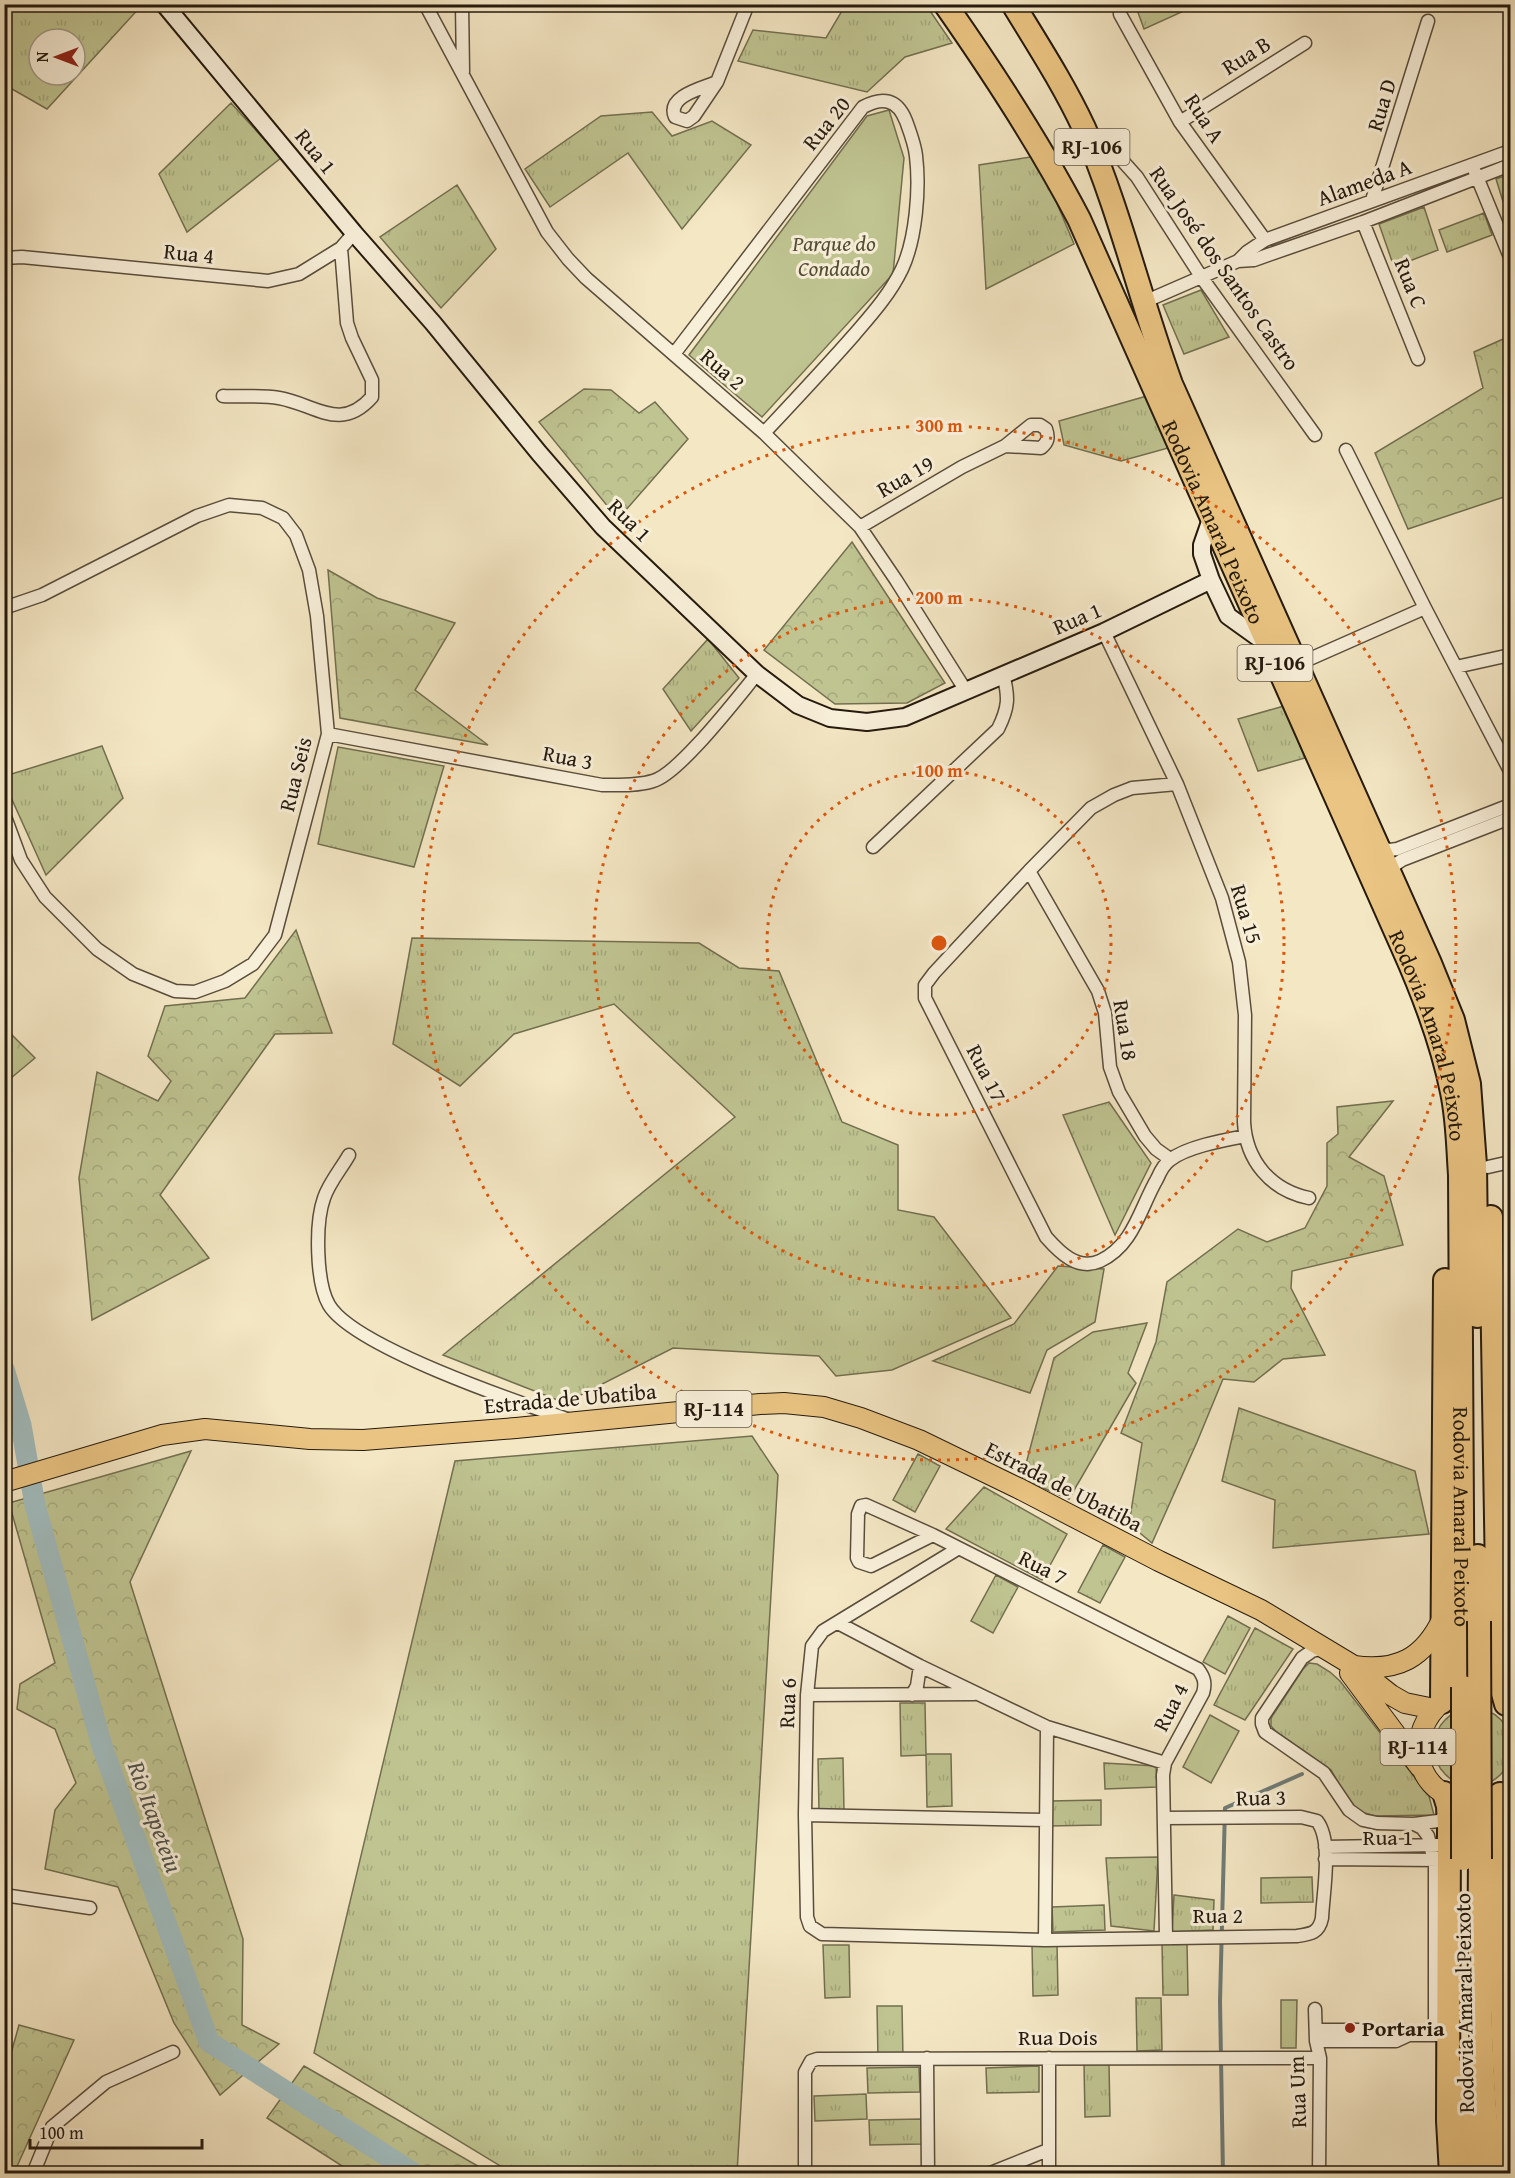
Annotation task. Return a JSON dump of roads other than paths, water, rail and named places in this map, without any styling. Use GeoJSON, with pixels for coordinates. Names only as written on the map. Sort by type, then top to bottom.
{"type":"FeatureCollection","features":[{"type":"Feature","properties":{"kind":"highway","name":"Rodovia Amaral Peixoto"},"geometry":{"type":"LineString","coordinates":[[945,4],[1010,99],[1054,170],[1084,230],[1415,975],[1438,1033],[1454,1104],[1460,1175],[1462,1619]]}},
{"type":"Feature","properties":{"kind":"highway","name":"Rodovia Amaral Peixoto"},"geometry":{"type":"LineString","coordinates":[[1013,4],[1051,65],[1088,138],[1120,225],[1172,384],[1443,994],[1469,1084],[1476,1195],[1462,1619],[1457,1861],[1462,2056],[1470,2174]]}},
{"type":"Feature","properties":{"kind":"highway"},"geometry":{"type":"LineString","coordinates":[[1469,1084],[1479,1115],[1488,1167],[1503,1517],[1498,1666],[1508,1706]]}},
{"type":"Feature","properties":{"kind":"highway"},"geometry":{"type":"LineString","coordinates":[[1438,1706],[1462,1619]]}},
{"type":"Feature","properties":{"kind":"highway"},"geometry":{"type":"LineString","coordinates":[[1505,1790],[1504,2066],[1510,2162]]}},
{"type":"Feature","properties":{"kind":"highway"},"geometry":{"type":"LineString","coordinates":[[1444,1793],[1449,1816],[1440,1842],[1457,1861],[1441,2035],[1451,2174]]}},
{"type":"Feature","properties":{"kind":"highway","name":"Rodovia Amaral Peixoto"},"geometry":{"type":"LineString","coordinates":[[1457,1861],[1479,2006],[1482,2082],[1491,2174]]}},
{"type":"Feature","properties":{"kind":"main road","name":"Estrada de Ubatiba"},"geometry":{"type":"LineString","coordinates":[[8,1482],[162,1435],[186,1431],[225,1430],[310,1439],[363,1440],[784,1403],[824,1407],[919,1440],[1018,1488],[1260,1610],[1340,1657],[1406,1703],[1438,1706]]}},
{"type":"Feature","properties":{"kind":"main road"},"geometry":{"type":"LineString","coordinates":[[1340,1657],[1380,1668],[1395,1665],[1418,1654],[1430,1641],[1462,1619]]}},
{"type":"Feature","properties":{"kind":"main road","name":"Estrada de Ubatiba"},"geometry":{"type":"LineString","coordinates":[[1340,1657],[1427,1777]]}},
{"type":"Feature","properties":{"kind":"main road","name":"RJ-114"},"geometry":{"type":"LineString","coordinates":[[1505,1790],[1485,1800],[1475,1802],[1464,1801],[1444,1793],[1427,1777],[1422,1768],[1418,1747],[1422,1727],[1438,1706],[1451,1697],[1470,1693],[1489,1695],[1508,1706]]}},
{"type":"Feature","properties":{"kind":"street","name":"Rua 1"},"geometry":{"type":"LineString","coordinates":[[164,4],[603,527],[757,674],[798,705],[830,718],[867,722],[905,717],[1104,632],[1211,580]]}},
{"type":"Feature","properties":{"kind":"street","name":"Rua 2"},"geometry":{"type":"LineString","coordinates":[[425,4],[554,241],[586,278],[764,433],[860,527],[966,691]]}},
{"type":"Feature","properties":{"kind":"street","name":"Rua 2"},"geometry":{"type":"LineString","coordinates":[[462,4],[463,74]]}},
{"type":"Feature","properties":{"kind":"street"},"geometry":{"type":"LineString","coordinates":[[717,82],[748,4]]}},
{"type":"Feature","properties":{"kind":"street","name":"Rua A"},"geometry":{"type":"LineString","coordinates":[[1120,14],[1180,122],[1265,240]]}},
{"type":"Feature","properties":{"kind":"street","name":"Rua D"},"geometry":{"type":"LineString","coordinates":[[1372,200],[1428,21]]}},
{"type":"Feature","properties":{"kind":"street","name":"Rua B"},"geometry":{"type":"LineString","coordinates":[[1180,122],[1305,43]]}},
{"type":"Feature","properties":{"kind":"street","name":"Rua 20"},"geometry":{"type":"LineString","coordinates":[[674,354],[863,107],[876,100],[885,100],[896,105],[905,118],[916,155],[913,230],[903,268],[884,300],[764,433]]}},
{"type":"Feature","properties":{"kind":"street","name":"Rua José dos Santos Castro"},"geometry":{"type":"LineString","coordinates":[[1088,138],[1105,146],[1120,158],[1137,177],[1202,278],[1315,435]]}},
{"type":"Feature","properties":{"kind":"street","name":"Alameda A"},"geometry":{"type":"LineString","coordinates":[[1144,302],[1238,261],[1265,240],[1510,152]]}},
{"type":"Feature","properties":{"kind":"street"},"geometry":{"type":"LineString","coordinates":[[1472,165],[1510,257]]}},
{"type":"Feature","properties":{"kind":"street","name":"Alameda A"},"geometry":{"type":"LineString","coordinates":[[1238,261],[1254,260],[1364,222],[1510,165]]}},
{"type":"Feature","properties":{"kind":"street","name":"Rua C"},"geometry":{"type":"LineString","coordinates":[[1364,222],[1418,359]]}},
{"type":"Feature","properties":{"kind":"street","name":"Rua 4"},"geometry":{"type":"LineString","coordinates":[[4,258],[22,257],[268,281],[299,274],[341,248],[354,233]]}},
{"type":"Feature","properties":{"kind":"street"},"geometry":{"type":"LineString","coordinates":[[223,396],[276,398],[297,402],[325,414],[340,415],[353,413],[362,408],[372,397],[372,380],[347,323],[341,248]]}},
{"type":"Feature","properties":{"kind":"street","name":"Rua 19"},"geometry":{"type":"LineString","coordinates":[[860,527],[962,467],[1005,446]]}},
{"type":"Feature","properties":{"kind":"street"},"geometry":{"type":"LineString","coordinates":[[1346,450],[1510,771]]}},
{"type":"Feature","properties":{"kind":"street","name":"Rua Seis"},"geometry":{"type":"LineString","coordinates":[[4,608],[42,595],[197,516],[228,506],[262,508],[283,518],[296,535],[309,570],[317,616],[328,734],[274,935],[253,964],[225,981],[195,992],[175,991],[133,974],[97,949],[45,897],[21,860],[4,814]]}},
{"type":"Feature","properties":{"kind":"street"},"geometry":{"type":"LineString","coordinates":[[1211,519],[1202,544],[1202,554],[1211,580],[1228,616],[1268,645]]}},
{"type":"Feature","properties":{"kind":"street"},"geometry":{"type":"LineString","coordinates":[[1296,665],[1425,608]]}},
{"type":"Feature","properties":{"kind":"street","name":"Rua 15"},"geometry":{"type":"LineString","coordinates":[[1104,632],[1177,784],[1222,898],[1239,962],[1245,1015],[1245,1136],[1250,1152],[1262,1172],[1287,1191],[1309,1198]]}},
{"type":"Feature","properties":{"kind":"street"},"geometry":{"type":"LineString","coordinates":[[1456,667],[1510,655]]}},
{"type":"Feature","properties":{"kind":"street","name":"Rua 3"},"geometry":{"type":"LineString","coordinates":[[328,734],[602,785],[630,785],[655,781],[677,767],[757,674]]}},
{"type":"Feature","properties":{"kind":"street"},"geometry":{"type":"LineString","coordinates":[[873,848],[998,729],[1006,712],[1008,693],[1003,674]]}},
{"type":"Feature","properties":{"kind":"street","name":"Rua 17"},"geometry":{"type":"LineString","coordinates":[[1170,1160],[1153,1185],[1144,1210],[1133,1230],[1119,1248],[1109,1256],[1086,1265],[1067,1258],[1046,1237],[924,992],[930,978],[1091,808],[1132,788],[1177,784]]}},
{"type":"Feature","properties":{"kind":"street"},"geometry":{"type":"LineString","coordinates":[[1378,848],[1397,849],[1510,805]]}},
{"type":"Feature","properties":{"kind":"street"},"geometry":{"type":"LineString","coordinates":[[1390,874],[1396,864],[1402,860],[1510,818]]}},
{"type":"Feature","properties":{"kind":"street","name":"Rua 18"},"geometry":{"type":"LineString","coordinates":[[1029,871],[1098,991],[1105,1013],[1110,1067],[1119,1092],[1145,1136],[1170,1160]]}},
{"type":"Feature","properties":{"kind":"street"},"geometry":{"type":"LineString","coordinates":[[1170,1160],[1208,1144],[1245,1136]]}},
{"type":"Feature","properties":{"kind":"street"},"geometry":{"type":"LineString","coordinates":[[349,1155],[324,1196],[317,1234],[323,1287],[328,1304],[338,1317],[357,1331],[469,1384],[576,1422]]}},
{"type":"Feature","properties":{"kind":"street"},"geometry":{"type":"LineString","coordinates":[[1488,1167],[1510,1162]]}},
{"type":"Feature","properties":{"kind":"street","name":"Rua 7"},"geometry":{"type":"LineString","coordinates":[[933,1535],[878,1563],[865,1565],[859,1562],[856,1551],[858,1514],[861,1506],[866,1505],[933,1535],[960,1548],[1198,1670]]}},
{"type":"Feature","properties":{"kind":"street","name":"Rua 6"},"geometry":{"type":"LineString","coordinates":[[822,1934],[810,1926],[807,1917],[805,1815],[807,1695],[812,1646],[823,1631],[960,1548]]}},
{"type":"Feature","properties":{"kind":"street"},"geometry":{"type":"LineString","coordinates":[[856,1611],[859,1634]]}},
{"type":"Feature","properties":{"kind":"street"},"geometry":{"type":"LineString","coordinates":[[838,1623],[920,1666],[1047,1727],[1165,1763],[1166,1936]]}},
{"type":"Feature","properties":{"kind":"street"},"geometry":{"type":"LineString","coordinates":[[1340,1657],[1312,1651],[1302,1658],[1265,1713],[1262,1719],[1262,1729],[1324,1773],[1349,1810],[1359,1818],[1372,1823],[1414,1824],[1438,1821],[1449,1816]]}},
{"type":"Feature","properties":{"kind":"street"},"geometry":{"type":"LineString","coordinates":[[912,1695],[917,1686],[920,1666]]}},
{"type":"Feature","properties":{"kind":"street","name":"Rua 4"},"geometry":{"type":"LineString","coordinates":[[1165,1763],[1203,1693],[1205,1682],[1198,1670]]}},
{"type":"Feature","properties":{"kind":"street"},"geometry":{"type":"LineString","coordinates":[[807,1695],[977,1694]]}},
{"type":"Feature","properties":{"kind":"street"},"geometry":{"type":"LineString","coordinates":[[1045,1940],[1047,1727]]}},
{"type":"Feature","properties":{"kind":"street"},"geometry":{"type":"LineString","coordinates":[[805,1815],[1045,1820]]}},
{"type":"Feature","properties":{"kind":"street","name":"Rua 3"},"geometry":{"type":"LineString","coordinates":[[1164,1818],[1310,1818],[1320,1825],[1325,1853]]}},
{"type":"Feature","properties":{"kind":"street"},"geometry":{"type":"LineString","coordinates":[[1414,1824],[1440,1842]]}},
{"type":"Feature","properties":{"kind":"street","name":"Rua 1"},"geometry":{"type":"LineString","coordinates":[[1325,1853],[1440,1842]]}},
{"type":"Feature","properties":{"kind":"street","name":"Rua 1"},"geometry":{"type":"LineString","coordinates":[[1325,1853],[1457,1861]]}},
{"type":"Feature","properties":{"kind":"street","name":"Rua 2"},"geometry":{"type":"LineString","coordinates":[[822,1934],[1045,1940],[1308,1935],[1317,1931],[1322,1918],[1325,1853]]}},
{"type":"Feature","properties":{"kind":"street"},"geometry":{"type":"LineString","coordinates":[[4,1895],[90,1908]]}},
{"type":"Feature","properties":{"kind":"street","name":"Rua Um"},"geometry":{"type":"LineString","coordinates":[[1315,2009],[1320,2058],[1319,2174]]}},
{"type":"Feature","properties":{"kind":"street"},"geometry":{"type":"LineString","coordinates":[[1316,2035],[1368,2030],[1441,2035]]}},
{"type":"Feature","properties":{"kind":"street"},"geometry":{"type":"LineString","coordinates":[[1316,2035],[1396,2041],[1404,2032]]}},
{"type":"Feature","properties":{"kind":"street"},"geometry":{"type":"LineString","coordinates":[[33,2174],[52,2127],[106,2082],[173,2052]]}},
{"type":"Feature","properties":{"kind":"street","name":"Rua Dois"},"geometry":{"type":"LineString","coordinates":[[806,2174],[805,2072],[811,2061],[824,2058],[1320,2058]]}},
{"type":"Feature","properties":{"kind":"street"},"geometry":{"type":"LineString","coordinates":[[927,2058],[928,2174]]}},
{"type":"Feature","properties":{"kind":"street"},"geometry":{"type":"LineString","coordinates":[[1049,2058],[1049,2174]]}},
{"type":"Feature","properties":{"kind":"street"},"geometry":{"type":"LineString","coordinates":[[988,2174],[1048,2150]]}},
{"type":"Feature","properties":{"kind":"waterway","name":"Rio Itapeteiu"},"geometry":{"type":"LineString","coordinates":[[4,1369],[21,1425],[35,1505],[102,1746],[209,2042],[415,2174]]}},
{"type":"Feature","properties":{"kind":"waterway"},"geometry":{"type":"LineString","coordinates":[[1223,2174],[1220,2001],[1225,1808],[1302,1774]]}},
{"type":"Feature","properties":{"kind":"place","name":"Portaria"},"geometry":{"type":"Point","coordinates":[1350,2028]}},
{"type":"Feature","properties":{"kind":"park label","name":"Parque do Condado"},"geometry":{"type":"Point","coordinates":[834,256]}}]}
